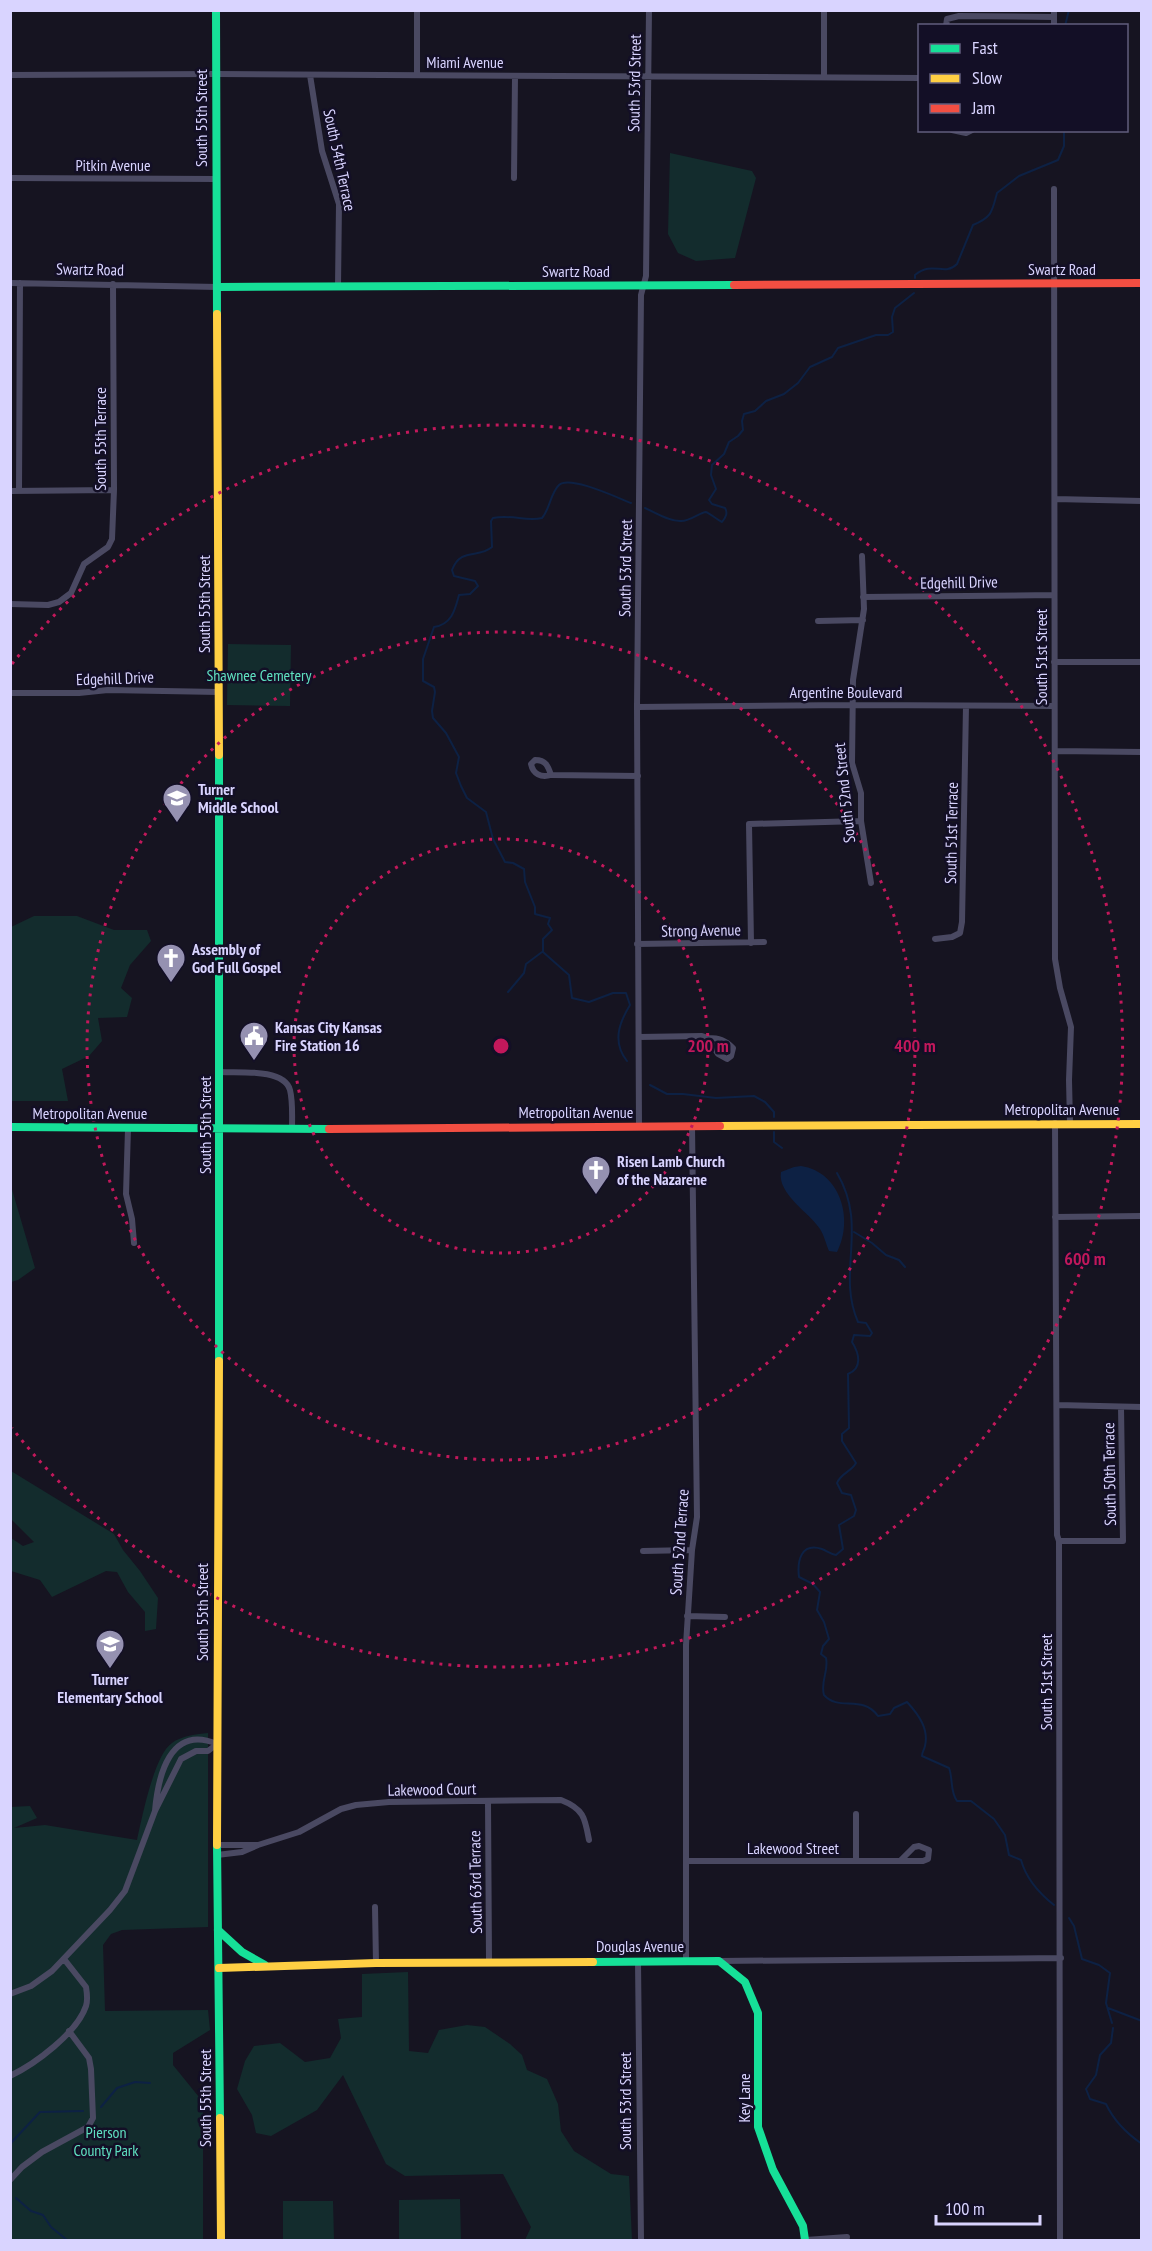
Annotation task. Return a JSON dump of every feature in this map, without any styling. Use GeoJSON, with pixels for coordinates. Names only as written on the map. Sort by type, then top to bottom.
{"type":"FeatureCollection","features":[{"type":"Feature","properties":{"kind":"street","name":"South 55th Street"},"geometry":{"type":"LineString","coordinates":[[216,10],[220,1072],[217,1850],[221,2241]]}},
{"type":"Feature","properties":{"kind":"street"},"geometry":{"type":"LineString","coordinates":[[417,10],[417,75]]}},
{"type":"Feature","properties":{"kind":"street","name":"South 53rd Street"},"geometry":{"type":"LineString","coordinates":[[639,1126],[637,707],[641,295],[646,276],[649,10]]}},
{"type":"Feature","properties":{"kind":"street"},"geometry":{"type":"LineString","coordinates":[[824,10],[824,77]]}},
{"type":"Feature","properties":{"kind":"street"},"geometry":{"type":"LineString","coordinates":[[946,22],[959,16],[1054,14]]}},
{"type":"Feature","properties":{"kind":"street","name":"Miami Avenue"},"geometry":{"type":"LineString","coordinates":[[10,75],[918,78]]}},
{"type":"Feature","properties":{"kind":"street","name":"South 54th Terrace"},"geometry":{"type":"LineString","coordinates":[[310,75],[322,151],[340,208],[338,286]]}},
{"type":"Feature","properties":{"kind":"street"},"geometry":{"type":"LineString","coordinates":[[514,178],[515,76]]}},
{"type":"Feature","properties":{"kind":"street","name":"Pitkin Avenue"},"geometry":{"type":"LineString","coordinates":[[10,178],[216,179]]}},
{"type":"Feature","properties":{"kind":"street","name":"South 51st Street"},"geometry":{"type":"LineString","coordinates":[[1054,189],[1055,959],[1071,1027],[1068,1080],[1070,1123]]}},
{"type":"Feature","properties":{"kind":"street","name":"Swartz Road"},"geometry":{"type":"LineString","coordinates":[[10,283],[218,287],[1142,283]]}},
{"type":"Feature","properties":{"kind":"street"},"geometry":{"type":"LineString","coordinates":[[20,283],[20,491]]}},
{"type":"Feature","properties":{"kind":"street","name":"South 55th Terrace"},"geometry":{"type":"LineString","coordinates":[[10,604],[48,605],[69,596],[84,564],[108,547],[112,539],[114,490],[113,284]]}},
{"type":"Feature","properties":{"kind":"street"},"geometry":{"type":"LineString","coordinates":[[10,491],[114,490]]}},
{"type":"Feature","properties":{"kind":"street"},"geometry":{"type":"LineString","coordinates":[[1055,499],[1142,501]]}},
{"type":"Feature","properties":{"kind":"street","name":"South 52nd Street"},"geometry":{"type":"LineString","coordinates":[[862,556],[863,620],[855,664],[852,763],[861,794],[861,821],[871,883]]}},
{"type":"Feature","properties":{"kind":"street","name":"Edgehill Drive"},"geometry":{"type":"LineString","coordinates":[[863,597],[1054,595]]}},
{"type":"Feature","properties":{"kind":"street"},"geometry":{"type":"LineString","coordinates":[[818,621],[863,620]]}},
{"type":"Feature","properties":{"kind":"street"},"geometry":{"type":"LineString","coordinates":[[1054,662],[1142,662]]}},
{"type":"Feature","properties":{"kind":"street","name":"Edgehill Drive"},"geometry":{"type":"LineString","coordinates":[[10,693],[79,693],[108,690],[219,692]]}},
{"type":"Feature","properties":{"kind":"street","name":"South 51st Terrace"},"geometry":{"type":"LineString","coordinates":[[935,939],[952,937],[960,933],[962,922],[966,706]]}},
{"type":"Feature","properties":{"kind":"street","name":"Argentine Boulevard"},"geometry":{"type":"LineString","coordinates":[[637,707],[1054,706]]}},
{"type":"Feature","properties":{"kind":"street"},"geometry":{"type":"LineString","coordinates":[[1054,751],[1142,752]]}},
{"type":"Feature","properties":{"kind":"street"},"geometry":{"type":"LineString","coordinates":[[551,775],[638,776]]}},
{"type":"Feature","properties":{"kind":"street"},"geometry":{"type":"LineString","coordinates":[[751,943],[749,824],[861,821]]}},
{"type":"Feature","properties":{"kind":"street","name":"Strong Avenue"},"geometry":{"type":"LineString","coordinates":[[637,944],[764,942]]}},
{"type":"Feature","properties":{"kind":"street"},"geometry":{"type":"LineString","coordinates":[[639,1037],[702,1036],[708,1038]]}},
{"type":"Feature","properties":{"kind":"street"},"geometry":{"type":"LineString","coordinates":[[220,1072],[271,1074],[285,1081],[291,1092],[292,1129]]}},
{"type":"Feature","properties":{"kind":"street","name":"South 51st Street"},"geometry":{"type":"LineString","coordinates":[[1055,1124],[1061,1958],[1060,2241]]}},
{"type":"Feature","properties":{"kind":"street","name":"Metropolitan Avenue"},"geometry":{"type":"LineString","coordinates":[[10,1127],[292,1129],[1142,1124]]}},
{"type":"Feature","properties":{"kind":"street","name":"South 52nd Terrace"},"geometry":{"type":"LineString","coordinates":[[686,1961],[686,1645],[692,1550],[697,1517],[692,1126]]}},
{"type":"Feature","properties":{"kind":"street"},"geometry":{"type":"LineString","coordinates":[[128,1129],[126,1194],[134,1243]]}},
{"type":"Feature","properties":{"kind":"street"},"geometry":{"type":"LineString","coordinates":[[1055,1217],[1142,1216]]}},
{"type":"Feature","properties":{"kind":"street"},"geometry":{"type":"LineString","coordinates":[[1057,1405],[1142,1407]]}},
{"type":"Feature","properties":{"kind":"street","name":"South 50th Terrace"},"geometry":{"type":"LineString","coordinates":[[1059,1541],[1123,1540],[1121,1407]]}},
{"type":"Feature","properties":{"kind":"street"},"geometry":{"type":"LineString","coordinates":[[643,1551],[692,1550]]}},
{"type":"Feature","properties":{"kind":"street"},"geometry":{"type":"LineString","coordinates":[[687,1617],[725,1617]]}},
{"type":"Feature","properties":{"kind":"street"},"geometry":{"type":"LineString","coordinates":[[10,1994],[42,1980],[125,1891],[155,1811],[181,1759],[196,1751],[208,1751],[217,1744],[205,1739],[194,1740],[175,1749],[164,1767],[156,1797],[155,1811]]}},
{"type":"Feature","properties":{"kind":"street","name":"Lakewood Court"},"geometry":{"type":"LineString","coordinates":[[217,1850],[242,1852],[299,1832],[341,1809],[389,1802],[561,1800],[573,1804],[582,1814],[589,1840]]}},
{"type":"Feature","properties":{"kind":"street","name":"South 63rd Terrace"},"geometry":{"type":"LineString","coordinates":[[488,1802],[489,1961]]}},
{"type":"Feature","properties":{"kind":"street"},"geometry":{"type":"LineString","coordinates":[[856,1814],[856,1861]]}},
{"type":"Feature","properties":{"kind":"street","name":"Lakewood Street"},"geometry":{"type":"LineString","coordinates":[[686,1861],[900,1861]]}},
{"type":"Feature","properties":{"kind":"street"},"geometry":{"type":"LineString","coordinates":[[375,1907],[376,1963]]}},
{"type":"Feature","properties":{"kind":"street"},"geometry":{"type":"LineString","coordinates":[[218,1930],[242,1952],[266,1966]]}},
{"type":"Feature","properties":{"kind":"street","name":"Douglas Avenue"},"geometry":{"type":"LineString","coordinates":[[219,1968],[489,1961],[1061,1958]]}},
{"type":"Feature","properties":{"kind":"street"},"geometry":{"type":"LineString","coordinates":[[10,2076],[40,2059],[69,2031],[86,2006],[86,1987],[64,1959]]}},
{"type":"Feature","properties":{"kind":"street","name":"South 53rd Street"},"geometry":{"type":"LineString","coordinates":[[638,1961],[641,2241]]}},
{"type":"Feature","properties":{"kind":"street","name":"Key Lane"},"geometry":{"type":"LineString","coordinates":[[719,1961],[745,1982],[758,2013],[758,2127],[773,2170],[803,2226],[806,2241]]}},
{"type":"Feature","properties":{"kind":"street"},"geometry":{"type":"LineString","coordinates":[[10,2180],[22,2167],[42,2152],[88,2127],[93,2118],[89,2058],[69,2031]]}},
{"type":"Feature","properties":{"kind":"street"},"geometry":{"type":"LineString","coordinates":[[806,2241],[847,2237]]}},
{"type":"Feature","properties":{"kind":"green space"},"geometry":{"type":"Polygon","coordinates":[[[670,153],[752,171],[756,178],[735,258],[696,261],[678,253],[668,234],[670,153]]]}},
{"type":"Feature","properties":{"kind":"green space","name":"Shawnee Cemetery"},"geometry":{"type":"Polygon","coordinates":[[[228,644],[291,645],[290,706],[227,705],[228,644]]]}},
{"type":"Feature","properties":{"kind":"green space"},"geometry":{"type":"Polygon","coordinates":[[[34,916],[77,916],[114,930],[147,930],[151,941],[130,965],[121,988],[132,998],[127,1017],[98,1018],[102,1041],[89,1056],[62,1069],[68,1101],[11,1101],[11,927],[34,916]]]}},
{"type":"Feature","properties":{"kind":"green space"},"geometry":{"type":"Polygon","coordinates":[[[11,1186],[35,1268],[11,1282],[11,1186]]]}},
{"type":"Feature","properties":{"kind":"green space"},"geometry":{"type":"Polygon","coordinates":[[[11,1471],[114,1534],[158,1598],[156,1629],[145,1631],[145,1612],[128,1592],[117,1572],[106,1571],[52,1597],[40,1580],[11,1571],[11,1538],[23,1546],[34,1542],[11,1519],[11,1471]]]}},
{"type":"Feature","properties":{"kind":"green space","name":"Pierson County Park"},"geometry":{"type":"Polygon","coordinates":[[[208,1733],[208,1927],[122,1930],[111,1934],[103,1945],[105,2011],[208,2010],[210,2030],[173,2053],[173,2065],[203,2102],[203,2240],[11,2240],[10,1807],[30,1806],[37,1818],[14,1828],[45,1825],[137,1840],[154,1773],[166,1750],[180,1739],[208,1733]]]}},
{"type":"Feature","properties":{"kind":"green space"},"geometry":{"type":"Polygon","coordinates":[[[408,1972],[409,2051],[428,2053],[439,2030],[467,2025],[485,2027],[510,2044],[522,2055],[527,2070],[547,2079],[558,2104],[561,2131],[574,2151],[611,2174],[629,2176],[632,2240],[525,2240],[531,2227],[503,2174],[405,2176],[386,2164],[343,2075],[317,2110],[271,2136],[256,2133],[252,2115],[237,2089],[245,2061],[254,2046],[280,2043],[305,2062],[330,2058],[341,2038],[338,2019],[362,2017],[362,1974],[408,1972]]]}},
{"type":"Feature","properties":{"kind":"green space"},"geometry":{"type":"Polygon","coordinates":[[[460,2199],[461,2240],[399,2240],[399,2200],[460,2199]]]}},
{"type":"Feature","properties":{"kind":"green space"},"geometry":{"type":"Polygon","coordinates":[[[283,2201],[333,2201],[334,2240],[283,2240],[283,2201]]]}},
{"type":"Feature","properties":{"kind":"water"},"geometry":{"type":"Polygon","coordinates":[[[801,1166],[815,1170],[826,1177],[840,1199],[844,1212],[844,1226],[837,1252],[829,1251],[816,1223],[784,1188],[781,1172],[801,1166]]]}},
{"type":"Feature","properties":{"kind":"waterway"},"geometry":{"type":"LineString","coordinates":[[1066,24],[1069,10]]}},
{"type":"Feature","properties":{"kind":"waterway"},"geometry":{"type":"LineString","coordinates":[[915,278],[915,275],[921,271],[933,268],[947,269],[957,264],[973,225],[990,213],[997,193],[1019,176],[1058,160],[1064,146],[1064,132]]}},
{"type":"Feature","properties":{"kind":"waterway"},"geometry":{"type":"LineString","coordinates":[[645,508],[676,521],[684,521],[706,512],[722,522],[726,515],[725,508],[712,504],[709,500],[716,489],[711,475],[712,465],[724,454],[729,442],[743,430],[744,414],[755,411],[766,401],[784,394],[798,383],[810,367],[832,357],[838,348],[876,335],[888,335],[893,332],[892,317],[895,308],[914,293]]}},
{"type":"Feature","properties":{"kind":"waterway"},"geometry":{"type":"LineString","coordinates":[[627,1061],[622,1054],[618,1040],[620,1026],[630,1005],[626,993],[613,993],[589,1002],[572,998],[569,975],[543,952],[543,939],[552,930],[548,924],[550,918],[535,914],[535,907],[525,882],[524,869],[513,863],[505,862],[493,839],[486,812],[467,798],[461,786],[456,773],[459,757],[446,733],[433,718],[435,692],[434,687],[423,681],[423,659],[434,627],[449,620],[459,595],[470,594],[478,586],[475,581],[454,576],[452,570],[460,558],[492,547],[491,521],[493,518],[542,518],[556,489],[565,483],[583,485],[631,503]]}},
{"type":"Feature","properties":{"kind":"waterway"},"geometry":{"type":"LineString","coordinates":[[508,992],[524,973],[526,964],[542,952]]}},
{"type":"Feature","properties":{"kind":"waterway"},"geometry":{"type":"LineString","coordinates":[[650,1085],[667,1094],[716,1098],[754,1096],[765,1102],[774,1112],[774,1117]]}},
{"type":"Feature","properties":{"kind":"waterway"},"geometry":{"type":"LineString","coordinates":[[774,1132],[774,1142],[782,1148]]}},
{"type":"Feature","properties":{"kind":"waterway"},"geometry":{"type":"LineString","coordinates":[[837,1173],[851,1212],[850,1285],[852,1303],[858,1322],[866,1323],[872,1333],[870,1336],[854,1335],[852,1342],[858,1364],[848,1374],[849,1428],[842,1434],[842,1441],[856,1463],[837,1483],[842,1493],[851,1495],[856,1510],[854,1516],[839,1525],[843,1549],[836,1555],[822,1549],[809,1548],[802,1554],[799,1565],[799,1577],[813,1584],[820,1592],[817,1610],[824,1622],[829,1639],[823,1646],[821,1654],[826,1658],[827,1663],[823,1685],[824,1695],[837,1702],[865,1706],[872,1709],[878,1716],[890,1714],[894,1708],[907,1702],[919,1717],[926,1734],[922,1756],[949,1768],[953,1793],[957,1801],[971,1801],[994,1819],[1005,1835],[1009,1855],[1021,1860],[1034,1885],[1054,1905]]}},
{"type":"Feature","properties":{"kind":"waterway"},"geometry":{"type":"LineString","coordinates":[[854,1232],[886,1255],[899,1260],[905,1267]]}},
{"type":"Feature","properties":{"kind":"waterway"},"geometry":{"type":"LineString","coordinates":[[1069,1918],[1074,1926],[1082,1959],[1099,1965],[1110,1973],[1106,2003],[1112,2023]]}},
{"type":"Feature","properties":{"kind":"waterway"},"geometry":{"type":"LineString","coordinates":[[1108,2008],[1142,2021]]}},
{"type":"Feature","properties":{"kind":"waterway"},"geometry":{"type":"LineString","coordinates":[[1113,2028],[1111,2043],[1100,2055],[1096,2075],[1086,2089],[1090,2099],[1106,2104],[1121,2126],[1142,2144]]}},
{"type":"Feature","properties":{"kind":"waterway"},"geometry":{"type":"LineString","coordinates":[[101,2107],[117,2088],[135,2082],[150,2083]]}},
{"type":"Feature","properties":{"kind":"waterway"},"geometry":{"type":"LineString","coordinates":[[10,2144],[40,2112],[83,2111]]}},
{"type":"Feature","properties":{"kind":"waterway"},"geometry":{"type":"LineString","coordinates":[[16,2198],[31,2211],[43,2215],[51,2227],[67,2240]]}},
{"type":"Feature","properties":{"kind":"traffic: fast"},"geometry":{"type":"LineString","coordinates":[[216,10],[217,314]]}},
{"type":"Feature","properties":{"kind":"traffic: fast"},"geometry":{"type":"LineString","coordinates":[[218,287],[734,285]]}},
{"type":"Feature","properties":{"kind":"traffic: fast"},"geometry":{"type":"LineString","coordinates":[[219,755],[219,1361]]}},
{"type":"Feature","properties":{"kind":"traffic: fast"},"geometry":{"type":"LineString","coordinates":[[10,1127],[329,1129]]}},
{"type":"Feature","properties":{"kind":"traffic: fast"},"geometry":{"type":"LineString","coordinates":[[217,1845],[220,2118]]}},
{"type":"Feature","properties":{"kind":"traffic: fast"},"geometry":{"type":"LineString","coordinates":[[218,1930],[242,1952],[265,1965]]}},
{"type":"Feature","properties":{"kind":"traffic: fast"},"geometry":{"type":"LineString","coordinates":[[593,1962],[719,1961],[745,1982],[758,2013],[758,2127],[773,2170],[803,2226],[805,2240]]}},
{"type":"Feature","properties":{"kind":"traffic: slow"},"geometry":{"type":"LineString","coordinates":[[217,314],[219,755]]}},
{"type":"Feature","properties":{"kind":"traffic: slow"},"geometry":{"type":"LineString","coordinates":[[720,1126],[1142,1124]]}},
{"type":"Feature","properties":{"kind":"traffic: slow"},"geometry":{"type":"LineString","coordinates":[[217,1845],[219,1361]]}},
{"type":"Feature","properties":{"kind":"traffic: slow"},"geometry":{"type":"LineString","coordinates":[[219,1968],[376,1963],[593,1962]]}},
{"type":"Feature","properties":{"kind":"traffic: slow"},"geometry":{"type":"LineString","coordinates":[[220,2118],[221,2240]]}},
{"type":"Feature","properties":{"kind":"traffic: jam"},"geometry":{"type":"LineString","coordinates":[[734,285],[1142,283]]}},
{"type":"Feature","properties":{"kind":"traffic: jam"},"geometry":{"type":"LineString","coordinates":[[329,1129],[720,1126]]}},
{"type":"Feature","properties":{"kind":"place","name":"Turner Middle School"},"geometry":{"type":"Point","coordinates":[177,824]}},
{"type":"Feature","properties":{"kind":"place","name":"Assembly of God Full Gospel"},"geometry":{"type":"Point","coordinates":[171,984]}},
{"type":"Feature","properties":{"kind":"place","name":"Kansas City Kansas Fire Station 16"},"geometry":{"type":"Point","coordinates":[254,1062]}},
{"type":"Feature","properties":{"kind":"place","name":"Risen Lamb Church of the Nazarene"},"geometry":{"type":"Point","coordinates":[596,1196]}},
{"type":"Feature","properties":{"kind":"place","name":"Turner Elementary School"},"geometry":{"type":"Point","coordinates":[110,1670]}}]}
